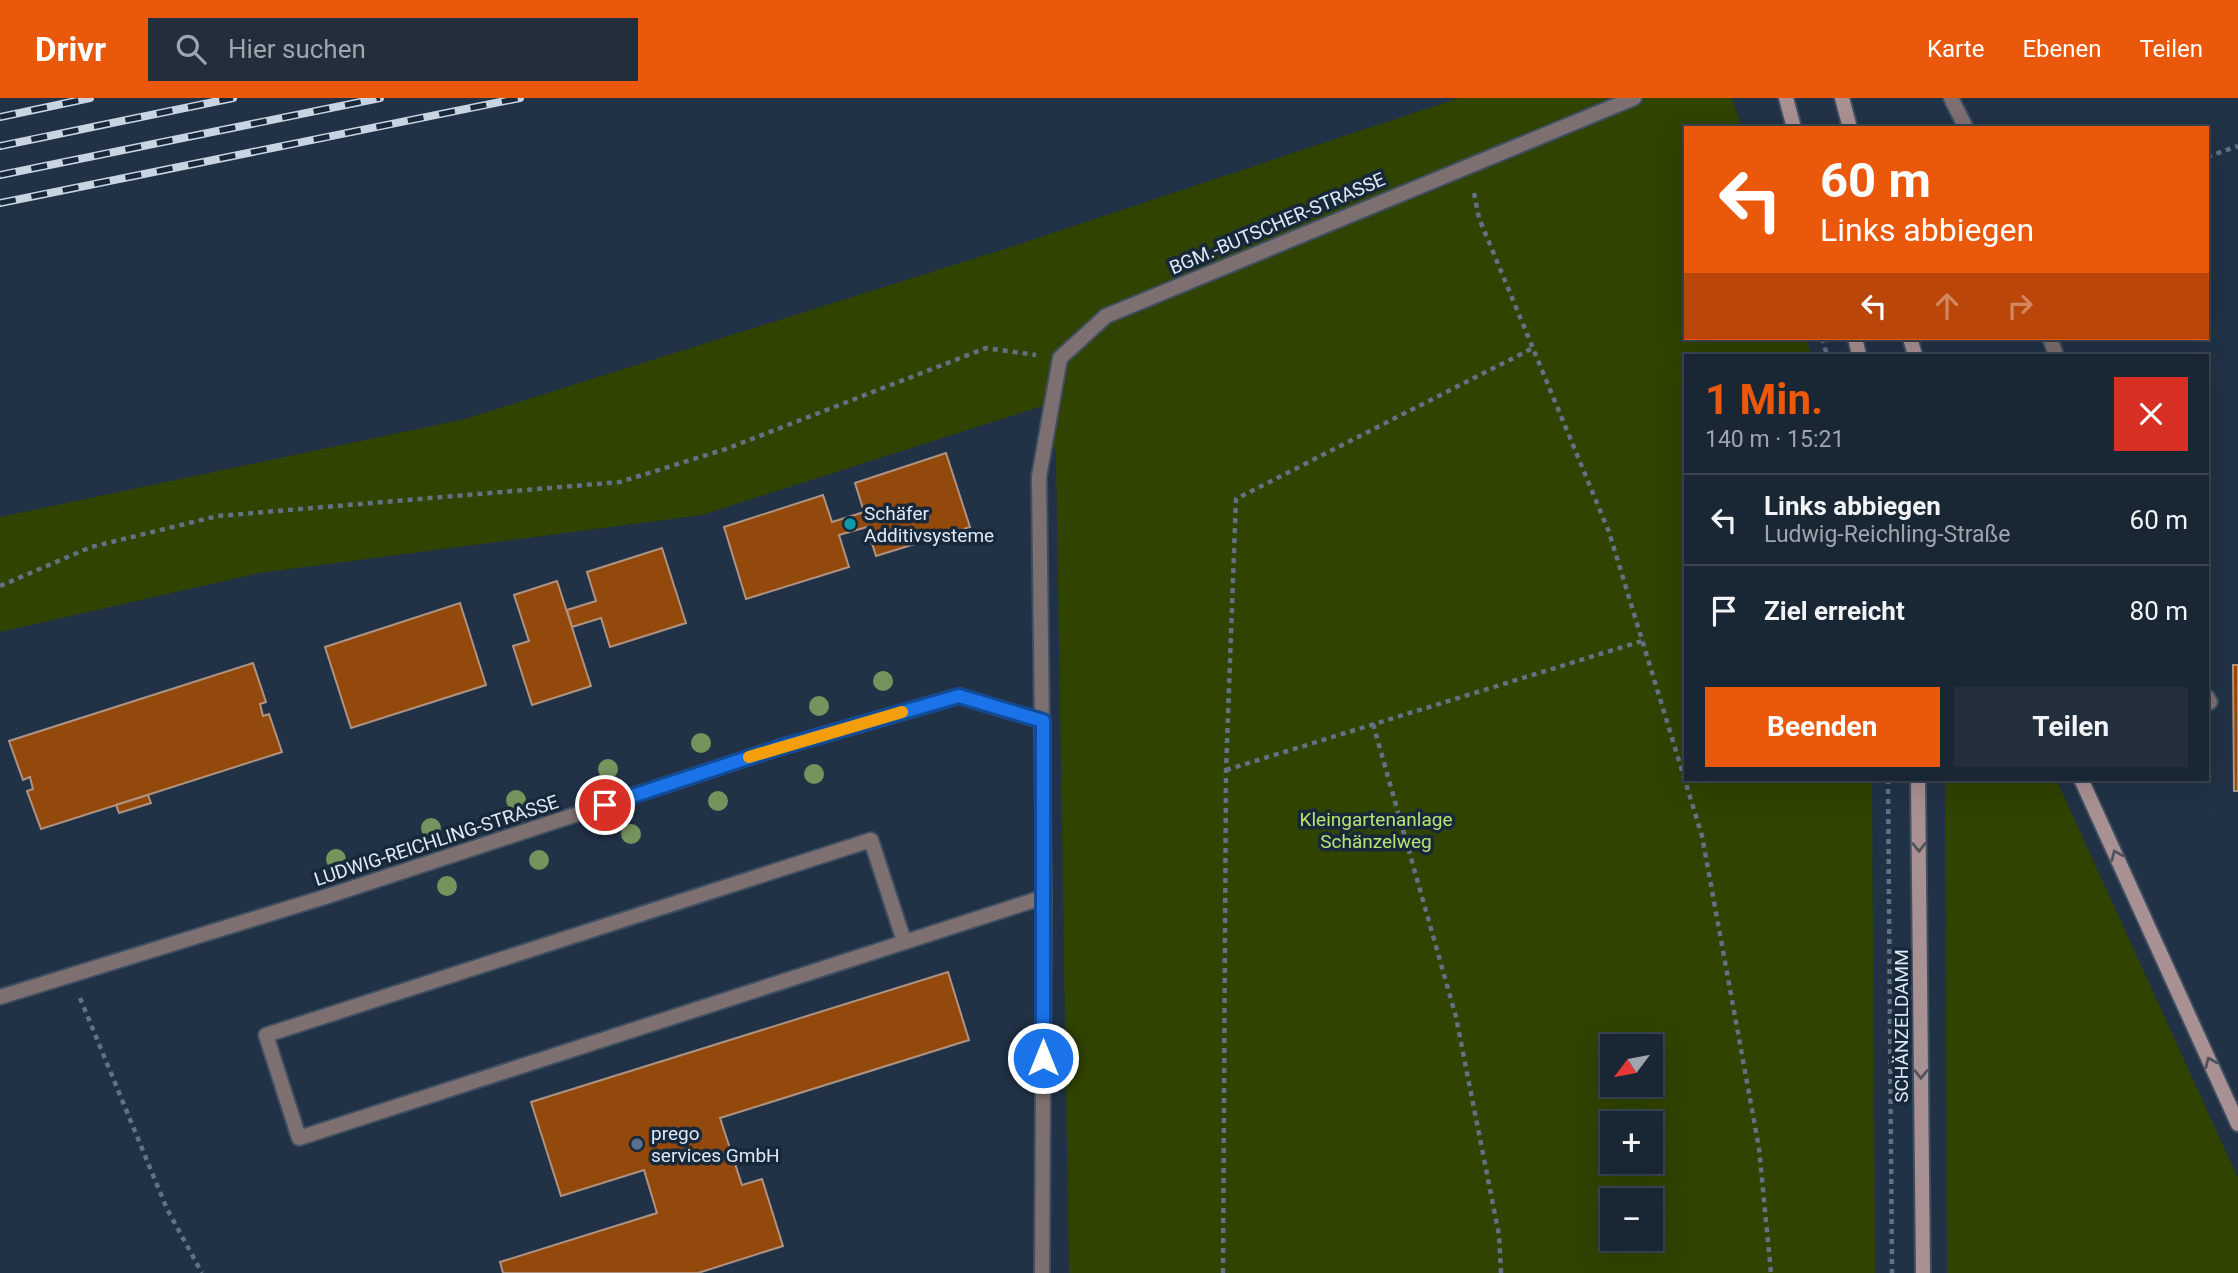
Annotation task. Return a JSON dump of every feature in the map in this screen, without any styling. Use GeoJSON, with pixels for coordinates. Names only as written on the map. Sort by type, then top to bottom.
{"type":"FeatureCollection","features":[{"type":"Feature","properties":{"kind":"main road"},"geometry":{"type":"LineString","coordinates":[[1786,98],[1793,126]]}},
{"type":"Feature","properties":{"kind":"main road"},"geometry":{"type":"LineString","coordinates":[[1842,98],[1849,126]]}},
{"type":"Feature","properties":{"kind":"main road","name":"SCHÄNZELDAMM"},"geometry":{"type":"LineString","coordinates":[[1919,781],[1923,1273]]}},
{"type":"Feature","properties":{"kind":"main road"},"geometry":{"type":"LineString","coordinates":[[2082,781],[2238,1124]]}},
{"type":"Feature","properties":{"kind":"street","name":"BGM.-BUTSCHER-STRASSE"},"geometry":{"type":"LineString","coordinates":[[1060,358],[1106,316],[1634,98]]}},
{"type":"Feature","properties":{"kind":"street"},"geometry":{"type":"LineString","coordinates":[[1951,98],[1965,126]]}},
{"type":"Feature","properties":{"kind":"street"},"geometry":{"type":"LineString","coordinates":[[1042,1273],[1044,897],[1039,477],[1060,358]]}},
{"type":"Feature","properties":{"kind":"street","name":"LUDWIG-REICHLING-STRASSE"},"geometry":{"type":"LineString","coordinates":[[0,996],[328,896],[781,747],[959,696],[1043,721]]}},
{"type":"Feature","properties":{"kind":"street"},"geometry":{"type":"LineString","coordinates":[[904,941],[871,840],[266,1035],[299,1138],[1044,897]]}},
{"type":"Feature","properties":{"kind":"path"},"geometry":{"type":"LineString","coordinates":[[2209,157],[2238,146]]}},
{"type":"Feature","properties":{"kind":"path"},"geometry":{"type":"LineString","coordinates":[[1479,218],[1609,532],[1684,777]]}},
{"type":"Feature","properties":{"kind":"path"},"geometry":{"type":"LineString","coordinates":[[0,586],[91,547],[218,516],[620,482],[726,449],[986,348],[1060,358]]}},
{"type":"Feature","properties":{"kind":"path"},"geometry":{"type":"LineString","coordinates":[[1223,1273],[1226,770],[1236,499],[1533,348]]}},
{"type":"Feature","properties":{"kind":"path"},"geometry":{"type":"LineString","coordinates":[[1226,770],[1642,640]]}},
{"type":"Feature","properties":{"kind":"path"},"geometry":{"type":"LineString","coordinates":[[1373,724],[1456,1017],[1499,1235],[1501,1273]]}},
{"type":"Feature","properties":{"kind":"path"},"geometry":{"type":"LineString","coordinates":[[1685,781],[1702,836],[1759,1148],[1771,1273]]}},
{"type":"Feature","properties":{"kind":"path"},"geometry":{"type":"LineString","coordinates":[[1888,781],[1892,1273]]}},
{"type":"Feature","properties":{"kind":"path"},"geometry":{"type":"LineString","coordinates":[[70,974],[167,1209],[202,1273]]}},
{"type":"Feature","properties":{"kind":"green space","name":"Kleingartenanlage Schänzelweg"},"geometry":{"type":"Polygon","coordinates":[[[1459,98],[1732,98],[1741,126],[1684,126],[1684,340],[1807,340],[1811,354],[1684,354],[1684,781],[1872,781],[1875,1273],[1069,1273],[1056,454],[1042,406],[702,515],[259,573],[0,632],[0,517],[465,419],[1017,245],[1459,98]]]}},
{"type":"Feature","properties":{"kind":"green space"},"geometry":{"type":"Polygon","coordinates":[[[1945,781],[2057,781],[2238,1178],[2238,1273],[1947,1273],[1945,781]]]}},
{"type":"Feature","properties":{"kind":"building","name":"Schäfer Additivsysteme"},"geometry":{"type":"Polygon","coordinates":[[[946,453],[970,527],[876,556],[867,527],[839,535],[849,567],[746,599],[724,527],[823,495],[832,522],[864,512],[855,483],[946,453]]]}},
{"type":"Feature","properties":{"kind":"building"},"geometry":{"type":"Polygon","coordinates":[[[662,548],[686,623],[610,647],[601,618],[572,627],[567,610],[596,601],[587,572],[662,548]]]}},
{"type":"Feature","properties":{"kind":"building"},"geometry":{"type":"Polygon","coordinates":[[[557,581],[591,686],[532,705],[513,646],[529,641],[514,595],[557,581]]]}},
{"type":"Feature","properties":{"kind":"building"},"geometry":{"type":"Polygon","coordinates":[[[460,603],[486,685],[351,728],[325,647],[460,603]]]}},
{"type":"Feature","properties":{"kind":"building"},"geometry":{"type":"Polygon","coordinates":[[[253,663],[266,702],[260,704],[263,716],[269,714],[282,752],[41,829],[27,791],[33,789],[30,777],[23,780],[9,741],[253,663]]]}},
{"type":"Feature","properties":{"kind":"building"},"geometry":{"type":"Polygon","coordinates":[[[2233,665],[2238,665],[2238,791],[2234,791],[2233,665]]]}},
{"type":"Feature","properties":{"kind":"building"},"geometry":{"type":"Polygon","coordinates":[[[148,795],[151,803],[119,813],[116,805],[148,795]]]}},
{"type":"Feature","properties":{"kind":"building","name":"prego services GmbH"},"geometry":{"type":"Polygon","coordinates":[[[948,972],[969,1040],[720,1118],[742,1185],[762,1179],[783,1246],[698,1273],[503,1273],[500,1262],[657,1213],[644,1170],[561,1196],[531,1102],[948,972]]]}},
{"type":"Feature","properties":{"kind":"railway"},"geometry":{"type":"LineString","coordinates":[[0,117],[90,98]]}},
{"type":"Feature","properties":{"kind":"railway"},"geometry":{"type":"LineString","coordinates":[[0,146],[233,98]]}},
{"type":"Feature","properties":{"kind":"railway"},"geometry":{"type":"LineString","coordinates":[[0,175],[380,98]]}},
{"type":"Feature","properties":{"kind":"railway"},"geometry":{"type":"LineString","coordinates":[[0,203],[520,98]]}},
{"type":"Feature","properties":{"kind":"slow traffic"},"geometry":{"type":"LineString","coordinates":[[749,757],[902,712]]}},
{"type":"Feature","properties":{"kind":"place","name":"Schäfer Additivsysteme"},"geometry":{"type":"Point","coordinates":[850,524]}},
{"type":"Feature","properties":{"kind":"place","name":"prego services GmbH"},"geometry":{"type":"Point","coordinates":[637,1144]}},
{"type":"Feature","properties":{"kind":"route"},"geometry":{"type":"LineString","coordinates":[[605,805],[781,747],[959,696],[1043,721],[1043,1058]]}}]}
